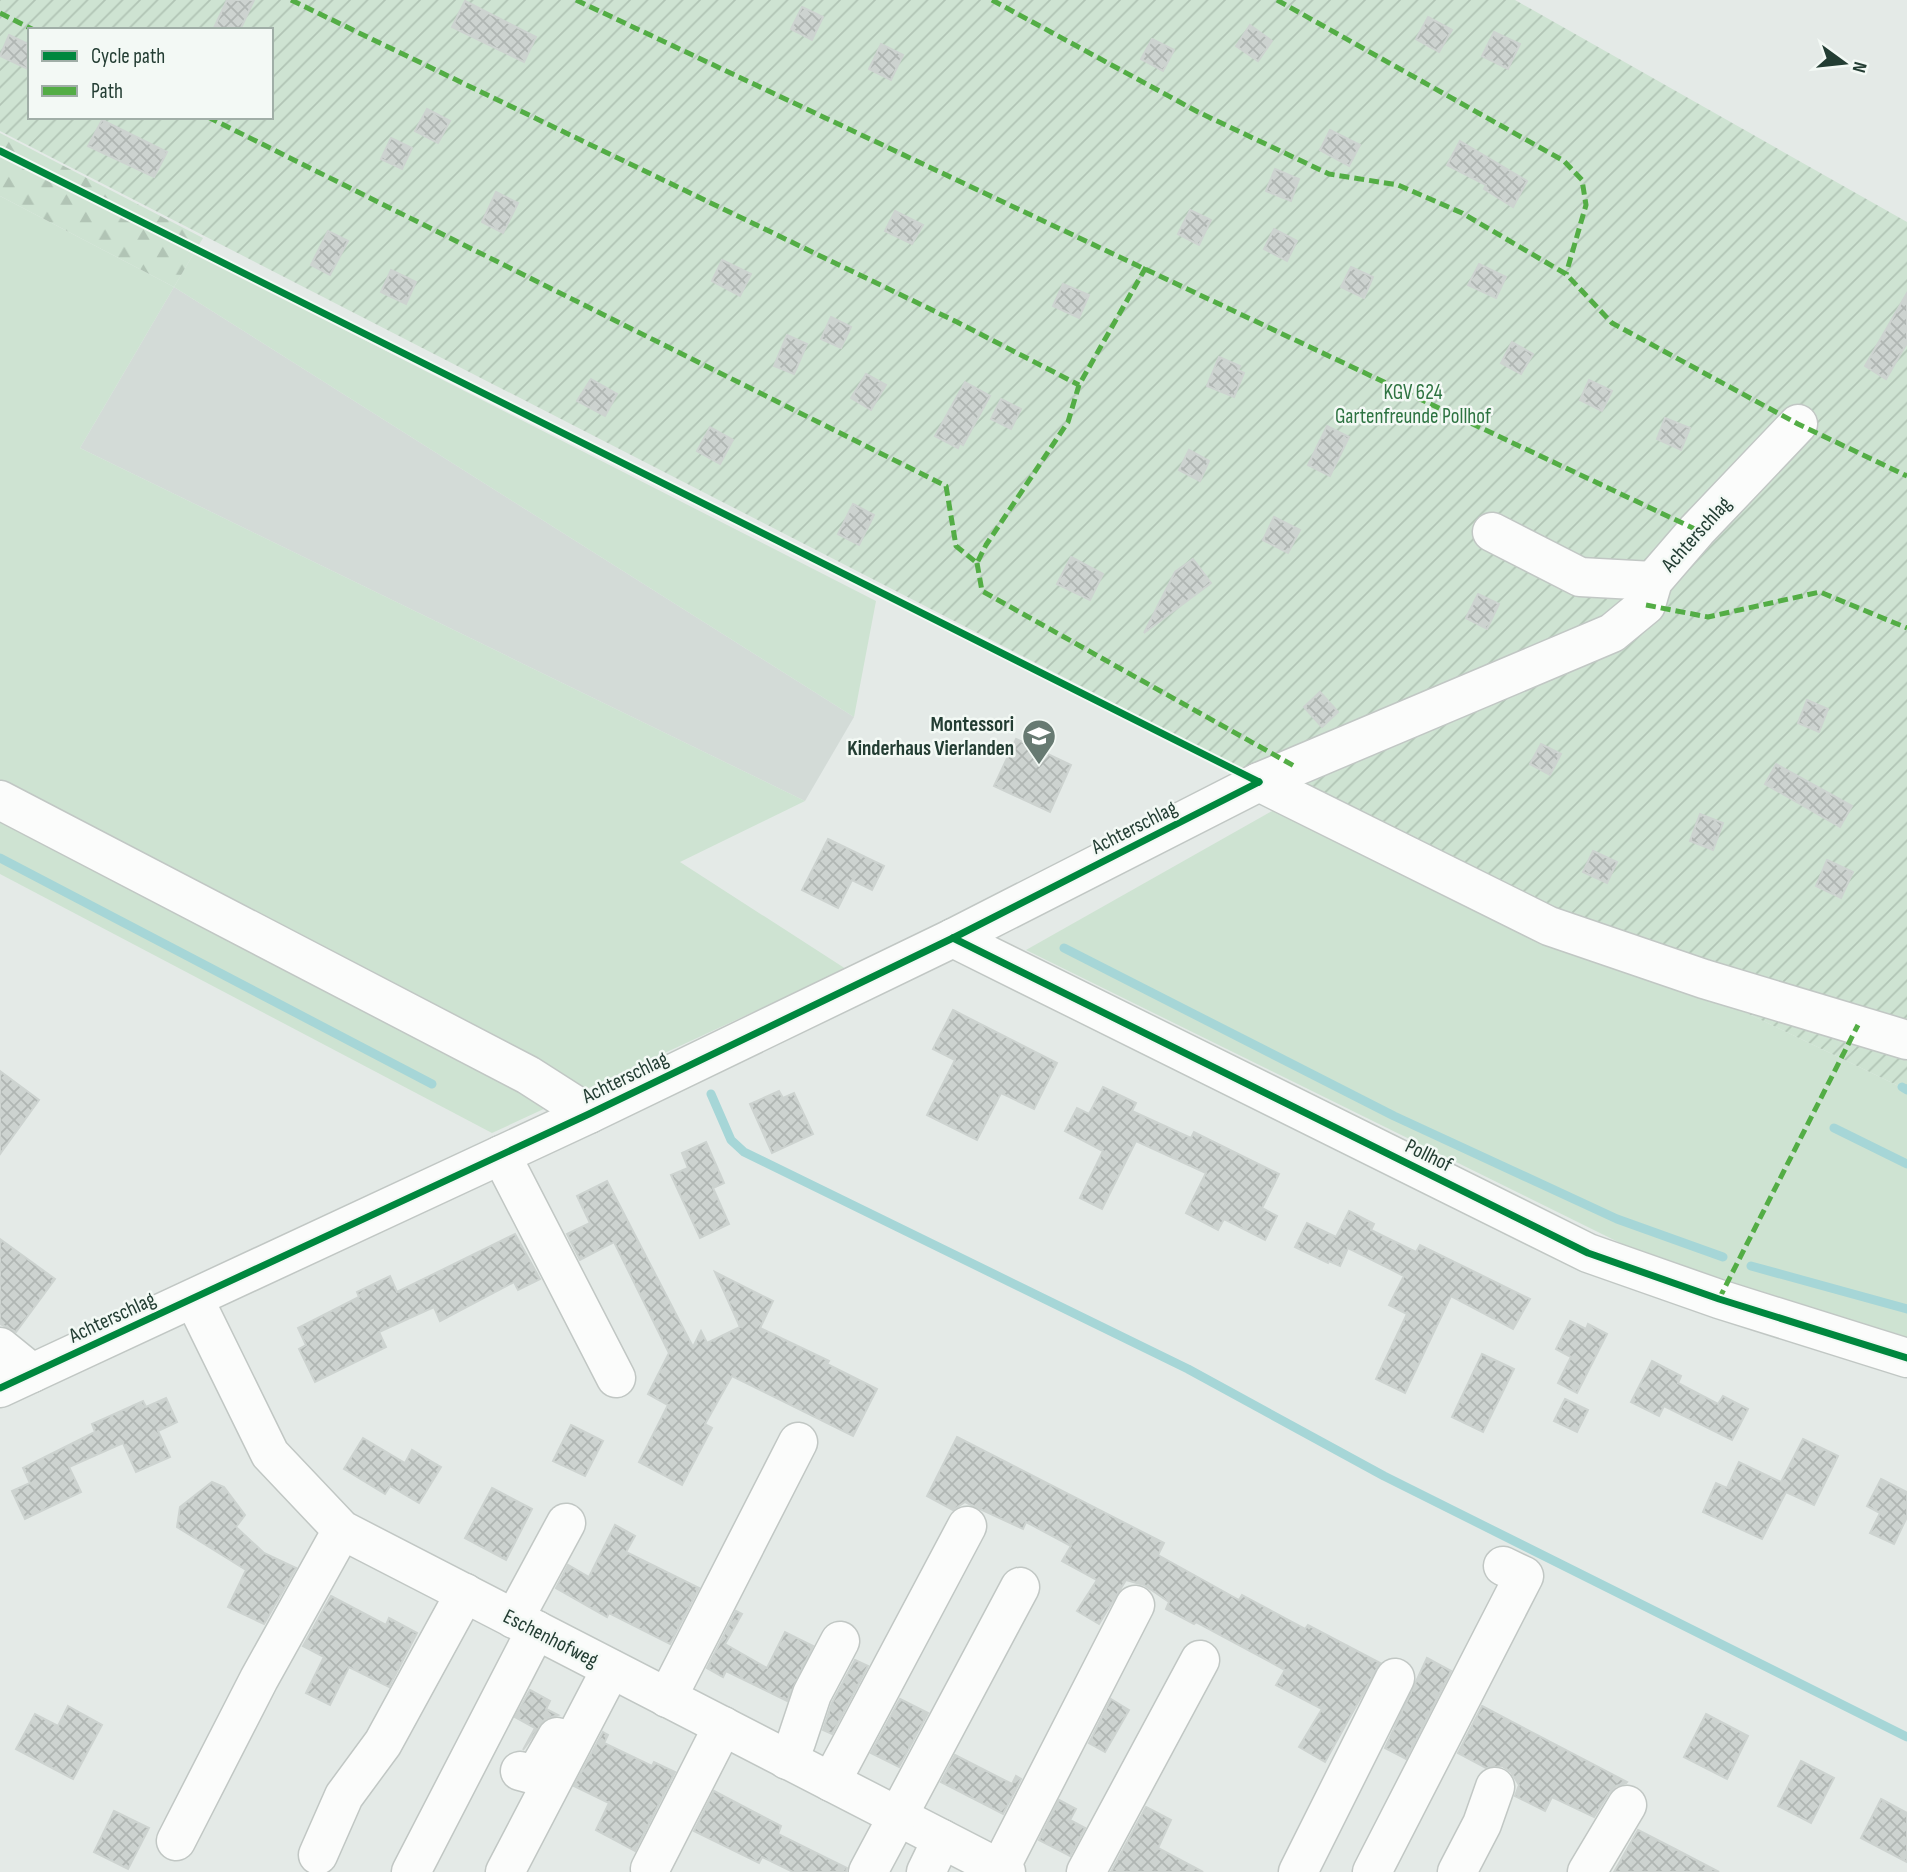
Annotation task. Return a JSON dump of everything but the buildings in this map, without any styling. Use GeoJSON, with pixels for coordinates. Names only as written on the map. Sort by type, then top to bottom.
{"type":"FeatureCollection","features":[{"type":"Feature","properties":{"kind":"street","name":"Achterschlag"},"geometry":{"type":"LineString","coordinates":[[16,1381],[589,1114],[953,938],[1259,782],[1612,633],[1646,605],[1653,581],[1697,530],[1798,425]]}},
{"type":"Feature","properties":{"kind":"street"},"geometry":{"type":"LineString","coordinates":[[1492,532],[1580,577],[1653,581]]}},
{"type":"Feature","properties":{"kind":"street"},"geometry":{"type":"LineString","coordinates":[[1259,782],[1549,926],[1704,979],[1907,1040]]}},
{"type":"Feature","properties":{"kind":"street"},"geometry":{"type":"LineString","coordinates":[[0,800],[528,1076],[589,1114]]}},
{"type":"Feature","properties":{"kind":"street","name":"Pollhof"},"geometry":{"type":"LineString","coordinates":[[953,938],[1588,1254],[1719,1299],[1907,1358]]}},
{"type":"Feature","properties":{"kind":"street"},"geometry":{"type":"LineString","coordinates":[[501,1155],[616,1378]]}},
{"type":"Feature","properties":{"kind":"street","name":"Eschenhofweg"},"geometry":{"type":"LineString","coordinates":[[194,1299],[270,1454],[342,1530],[899,1817],[934,1856],[1001,1871]]}},
{"type":"Feature","properties":{"kind":"street"},"geometry":{"type":"LineString","coordinates":[[0,1347],[16,1381]]}},
{"type":"Feature","properties":{"kind":"street"},"geometry":{"type":"LineString","coordinates":[[667,1698],[798,1442]]}},
{"type":"Feature","properties":{"kind":"street"},"geometry":{"type":"LineString","coordinates":[[411,1872],[525,1625],[566,1523]]}},
{"type":"Feature","properties":{"kind":"street"},"geometry":{"type":"LineString","coordinates":[[831,1782],[967,1526]]}},
{"type":"Feature","properties":{"kind":"street"},"geometry":{"type":"LineString","coordinates":[[176,1841],[259,1679],[342,1530]]}},
{"type":"Feature","properties":{"kind":"street"},"geometry":{"type":"LineString","coordinates":[[1372,1872],[1524,1576],[1503,1566]]}},
{"type":"Feature","properties":{"kind":"street"},"geometry":{"type":"LineString","coordinates":[[868,1872],[1020,1587]]}},
{"type":"Feature","properties":{"kind":"street"},"geometry":{"type":"LineString","coordinates":[[318,1855],[344,1796],[383,1743],[465,1593]]}},
{"type":"Feature","properties":{"kind":"street"},"geometry":{"type":"LineString","coordinates":[[1001,1871],[1135,1605]]}},
{"type":"Feature","properties":{"kind":"street"},"geometry":{"type":"LineString","coordinates":[[787,1760],[812,1694],[840,1641]]}},
{"type":"Feature","properties":{"kind":"street"},"geometry":{"type":"LineString","coordinates":[[1086,1872],[1200,1660]]}},
{"type":"Feature","properties":{"kind":"street"},"geometry":{"type":"LineString","coordinates":[[520,1771],[531,1774],[537,1772],[602,1664]]}},
{"type":"Feature","properties":{"kind":"street"},"geometry":{"type":"LineString","coordinates":[[505,1872],[602,1664]]}},
{"type":"Feature","properties":{"kind":"street"},"geometry":{"type":"LineString","coordinates":[[1298,1872],[1395,1678]]}},
{"type":"Feature","properties":{"kind":"street"},"geometry":{"type":"LineString","coordinates":[[650,1869],[723,1727]]}},
{"type":"Feature","properties":{"kind":"street"},"geometry":{"type":"LineString","coordinates":[[1457,1872],[1482,1824],[1496,1787]]}},
{"type":"Feature","properties":{"kind":"street"},"geometry":{"type":"LineString","coordinates":[[1587,1872],[1626,1805]]}},
{"type":"Feature","properties":{"kind":"shaded area"},"geometry":{"type":"Polygon","coordinates":[[[174,287],[854,717],[805,801],[80,448],[174,287]]]}},
{"type":"Feature","properties":{"kind":"green space","name":"KGV 624 Gartenfreunde Pollhof"},"geometry":{"type":"Polygon","coordinates":[[[0,0],[1515,0],[1907,222],[1907,1090],[1297,797],[0,131],[0,0]]]}},
{"type":"Feature","properties":{"kind":"green space"},"geometry":{"type":"Polygon","coordinates":[[[0,133],[203,238],[174,287],[0,196],[0,133]]]}},
{"type":"Feature","properties":{"kind":"green space"},"geometry":{"type":"Polygon","coordinates":[[[0,196],[174,287],[80,448],[805,801],[680,862],[846,969],[492,1133],[0,874],[0,196]]]}},
{"type":"Feature","properties":{"kind":"green space"},"geometry":{"type":"Polygon","coordinates":[[[194,253],[876,601],[854,717],[174,287],[194,253]]]}},
{"type":"Feature","properties":{"kind":"green space"},"geometry":{"type":"Polygon","coordinates":[[[1297,797],[1907,1090],[1907,1338],[1685,1275],[1026,950],[1297,797]]]}},
{"type":"Feature","properties":{"kind":"waterway"},"geometry":{"type":"LineString","coordinates":[[0,858],[432,1084]]}},
{"type":"Feature","properties":{"kind":"waterway"},"geometry":{"type":"LineString","coordinates":[[1064,948],[1394,1116],[1617,1219],[1723,1257]]}},
{"type":"Feature","properties":{"kind":"waterway"},"geometry":{"type":"LineString","coordinates":[[1902,1087],[1907,1090]]}},
{"type":"Feature","properties":{"kind":"waterway"},"geometry":{"type":"LineString","coordinates":[[711,1094],[731,1140],[744,1152],[1188,1369],[1384,1476],[1907,1737]]}},
{"type":"Feature","properties":{"kind":"waterway"},"geometry":{"type":"LineString","coordinates":[[1834,1128],[1907,1164]]}},
{"type":"Feature","properties":{"kind":"waterway"},"geometry":{"type":"LineString","coordinates":[[1751,1266],[1907,1309]]}},
{"type":"Feature","properties":{"kind":"marked path"},"geometry":{"type":"LineString","coordinates":[[291,0],[957,322],[1079,385]]}},
{"type":"Feature","properties":{"kind":"marked path"},"geometry":{"type":"LineString","coordinates":[[576,0],[1697,530]]}},
{"type":"Feature","properties":{"kind":"marked path"},"geometry":{"type":"LineString","coordinates":[[992,0],[1198,112],[1329,174],[1398,185],[1462,213],[1566,274],[1612,323],[1798,424],[1907,476]]}},
{"type":"Feature","properties":{"kind":"marked path"},"geometry":{"type":"LineString","coordinates":[[1277,0],[1564,161],[1582,180],[1586,205],[1566,274]]}},
{"type":"Feature","properties":{"kind":"marked path"},"geometry":{"type":"LineString","coordinates":[[0,13],[30,28]]}},
{"type":"Feature","properties":{"kind":"marked path"},"geometry":{"type":"LineString","coordinates":[[212,119],[946,486],[956,546],[977,563],[986,545],[1068,422],[1079,385],[1146,267]]}},
{"type":"Feature","properties":{"kind":"marked path"},"geometry":{"type":"LineString","coordinates":[[977,563],[982,591],[1296,767]]}},
{"type":"Feature","properties":{"kind":"marked path"},"geometry":{"type":"LineString","coordinates":[[1646,605],[1708,617],[1820,592],[1907,628]]}},
{"type":"Feature","properties":{"kind":"marked path"},"geometry":{"type":"LineString","coordinates":[[1719,1299],[1858,1025]]}},
{"type":"Feature","properties":{"kind":"cycle path"},"geometry":{"type":"LineString","coordinates":[[0,151],[1259,782]]}},
{"type":"Feature","properties":{"kind":"cycle path"},"geometry":{"type":"LineString","coordinates":[[0,1388],[589,1114],[953,938],[1259,782]]}},
{"type":"Feature","properties":{"kind":"cycle path"},"geometry":{"type":"LineString","coordinates":[[953,938],[1588,1253],[1719,1299],[1907,1358]]}},
{"type":"Feature","properties":{"kind":"place","name":"Montessori Kinderhaus Vierlanden"},"geometry":{"type":"Point","coordinates":[1039,766]}}]}
